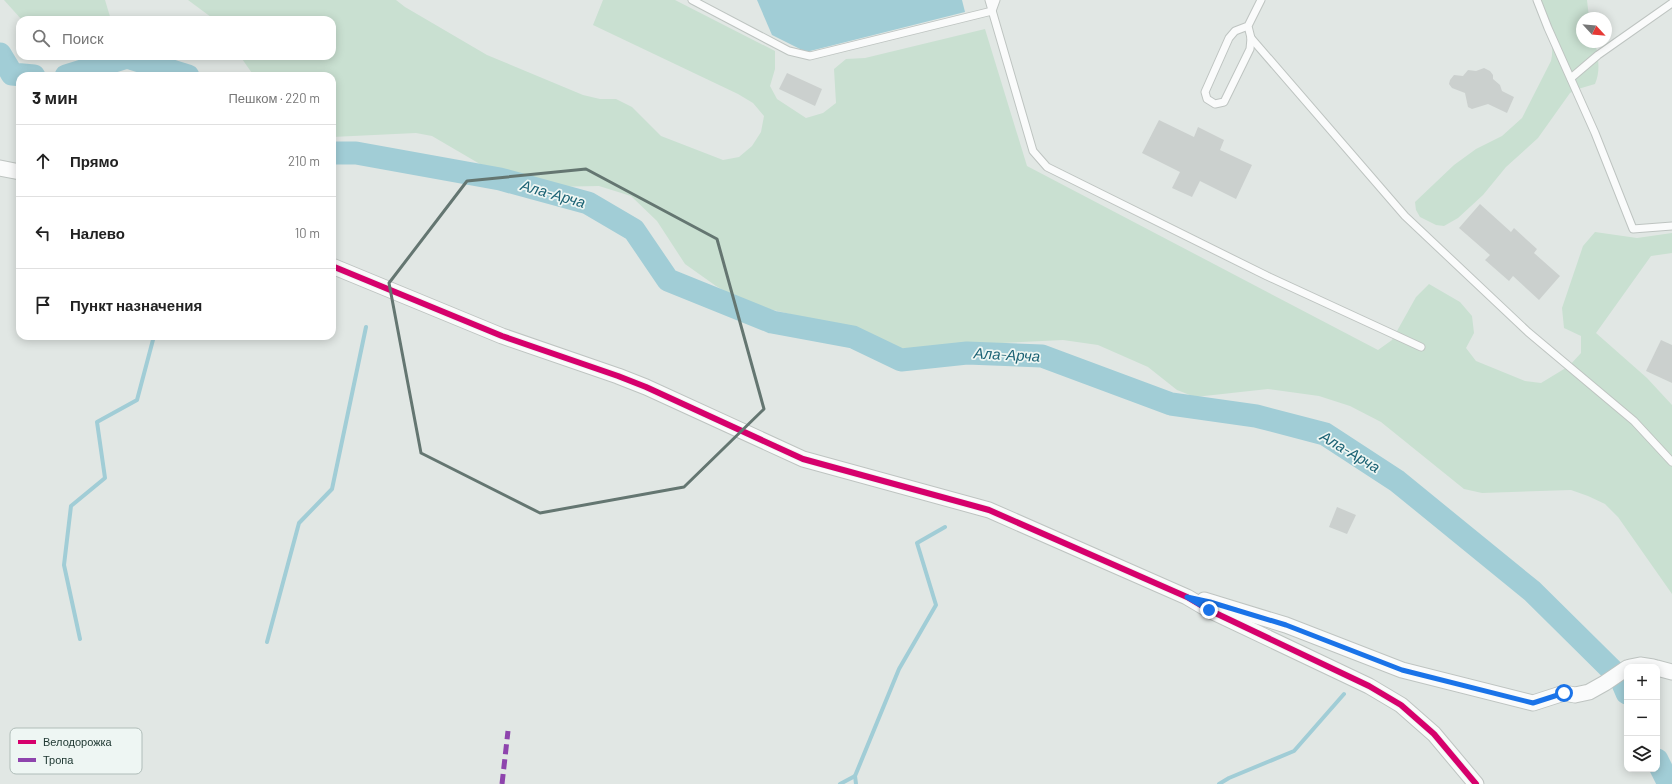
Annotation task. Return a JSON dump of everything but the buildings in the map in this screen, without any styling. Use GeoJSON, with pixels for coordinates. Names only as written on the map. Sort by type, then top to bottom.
{"type":"FeatureCollection","features":[{"type":"Feature","properties":{"kind":"street"},"geometry":{"type":"LineString","coordinates":[[0,168],[16,171]]}},
{"type":"Feature","properties":{"kind":"street"},"geometry":{"type":"LineString","coordinates":[[336,268],[502,336],[646,387],[803,459],[989,510],[1187,597],[1209,610],[1369,686],[1401,705],[1434,734],[1476,784]]}},
{"type":"Feature","properties":{"kind":"street"},"geometry":{"type":"LineString","coordinates":[[1187,597],[1210,602],[1286,625],[1402,670],[1533,703],[1564,693],[1575,695],[1589,692],[1624,670]]}},
{"type":"Feature","properties":{"kind":"street"},"geometry":{"type":"LineString","coordinates":[[1660,669],[1672,672]]}},
{"type":"Feature","properties":{"kind":"lane"},"geometry":{"type":"LineString","coordinates":[[692,0],[790,51],[810,56],[992,11]]}},
{"type":"Feature","properties":{"kind":"lane"},"geometry":{"type":"LineString","coordinates":[[989,0],[1033,151],[1047,167],[1267,276],[1421,347]]}},
{"type":"Feature","properties":{"kind":"lane"},"geometry":{"type":"LineString","coordinates":[[992,11],[996,0]]}},
{"type":"Feature","properties":{"kind":"lane"},"geometry":{"type":"LineString","coordinates":[[1248,26],[1235,31],[1229,38],[1205,92],[1207,99],[1215,104],[1224,102],[1250,48],[1251,38],[1248,26],[1261,0]]}},
{"type":"Feature","properties":{"kind":"lane"},"geometry":{"type":"LineString","coordinates":[[1537,0],[1571,78],[1633,229],[1672,226]]}},
{"type":"Feature","properties":{"kind":"lane"},"geometry":{"type":"LineString","coordinates":[[1571,78],[1598,55],[1672,3]]}},
{"type":"Feature","properties":{"kind":"lane"},"geometry":{"type":"LineString","coordinates":[[1251,38],[1405,216],[1528,332],[1634,421],[1672,462]]}},
{"type":"Feature","properties":{"kind":"highlighted area"},"geometry":{"type":"Polygon","coordinates":[[[586,169],[717,239],[764,409],[684,487],[540,513],[421,453],[389,283],[467,181],[586,169]]]}},
{"type":"Feature","properties":{"kind":"green space"},"geometry":{"type":"Polygon","coordinates":[[[4,0],[105,0],[110,16],[18,16],[4,0]]]}},
{"type":"Feature","properties":{"kind":"green space"},"geometry":{"type":"Polygon","coordinates":[[[188,0],[396,0],[405,7],[487,55],[583,95],[600,99],[616,99],[632,107],[661,136],[723,160],[739,157],[752,146],[761,132],[764,116],[753,103],[738,94],[593,25],[603,0],[675,0],[775,51],[775,69],[770,86],[777,99],[806,118],[823,113],[836,103],[834,69],[846,59],[865,58],[985,29],[1027,166],[1378,350],[1392,340],[1416,297],[1429,284],[1460,302],[1472,316],[1474,333],[1466,348],[1476,361],[1525,381],[1541,383],[1569,366],[1581,353],[1581,336],[1564,328],[1562,308],[1583,246],[1595,232],[1637,238],[1672,233],[1672,253],[1651,256],[1596,333],[1647,378],[1672,405],[1672,594],[1618,517],[1605,504],[1571,490],[1482,493],[1464,489],[1381,422],[1350,406],[1319,396],[1268,389],[1195,397],[1177,390],[1148,367],[1098,345],[1063,340],[959,345],[923,350],[887,347],[839,326],[745,303],[716,286],[685,264],[657,221],[631,196],[599,186],[547,187],[509,181],[432,136],[416,133],[336,137],[336,72],[251,72],[243,60],[336,60],[336,16],[210,16],[188,0]]]}},
{"type":"Feature","properties":{"kind":"green space"},"geometry":{"type":"Polygon","coordinates":[[[1536,0],[1587,0],[1588,12],[1576,12],[1576,48],[1596,48],[1598,74],[1595,84],[1570,93],[1538,138],[1506,167],[1483,195],[1458,218],[1444,226],[1436,225],[1420,217],[1416,210],[1415,202],[1454,165],[1476,149],[1502,136],[1522,118],[1551,61],[1551,38],[1546,22],[1536,0]]]}},
{"type":"Feature","properties":{"kind":"water"},"geometry":{"type":"Polygon","coordinates":[[[757,0],[962,0],[965,12],[806,52],[772,35],[757,0]]]}},
{"type":"Feature","properties":{"kind":"waterway","name":"Ала-Арча"},"geometry":{"type":"LineString","coordinates":[[0,54],[12,74],[16,74]]}},
{"type":"Feature","properties":{"kind":"waterway","name":"Ала-Арча"},"geometry":{"type":"LineString","coordinates":[[79,72],[117,60]]}},
{"type":"Feature","properties":{"kind":"waterway","name":"Ала-Арча"},"geometry":{"type":"LineString","coordinates":[[137,60],[175,72]]}},
{"type":"Feature","properties":{"kind":"waterway","name":"Ала-Арча"},"geometry":{"type":"LineString","coordinates":[[336,153],[356,153],[500,179],[588,203],[634,230],[668,280],[772,322],[853,337],[901,360],[967,353],[1042,356],[1171,404],[1256,416],[1325,434],[1397,481],[1532,591],[1621,679],[1624,686]]}},
{"type":"Feature","properties":{"kind":"waterway"},"geometry":{"type":"LineString","coordinates":[[267,642],[299,523],[332,489],[366,327]]}},
{"type":"Feature","properties":{"kind":"waterway"},"geometry":{"type":"LineString","coordinates":[[80,639],[64,565],[71,506],[105,478],[97,422],[137,400],[153,340]]}},
{"type":"Feature","properties":{"kind":"waterway"},"geometry":{"type":"LineString","coordinates":[[840,784],[855,776],[899,669],[936,605],[917,543],[945,527]]}},
{"type":"Feature","properties":{"kind":"waterway"},"geometry":{"type":"LineString","coordinates":[[1219,784],[1229,778],[1294,751],[1344,694]]}},
{"type":"Feature","properties":{"kind":"waterway","name":"Ала-Арча"},"geometry":{"type":"LineString","coordinates":[[1660,766],[1669,784]]}},
{"type":"Feature","properties":{"kind":"waterway"},"geometry":{"type":"LineString","coordinates":[[855,776],[856,784]]}},
{"type":"Feature","properties":{"kind":"marked path"},"geometry":{"type":"LineString","coordinates":[[502,784],[508,731]]}},
{"type":"Feature","properties":{"kind":"cycle path"},"geometry":{"type":"LineString","coordinates":[[336,268],[502,336],[646,387],[803,459],[989,510],[1187,597],[1209,610],[1369,686],[1401,705],[1434,734],[1476,784]]}},
{"type":"Feature","properties":{"kind":"route"},"geometry":{"type":"LineString","coordinates":[[1209,610],[1187,597],[1210,602],[1286,625],[1402,670],[1533,703],[1564,693]]}}]}
